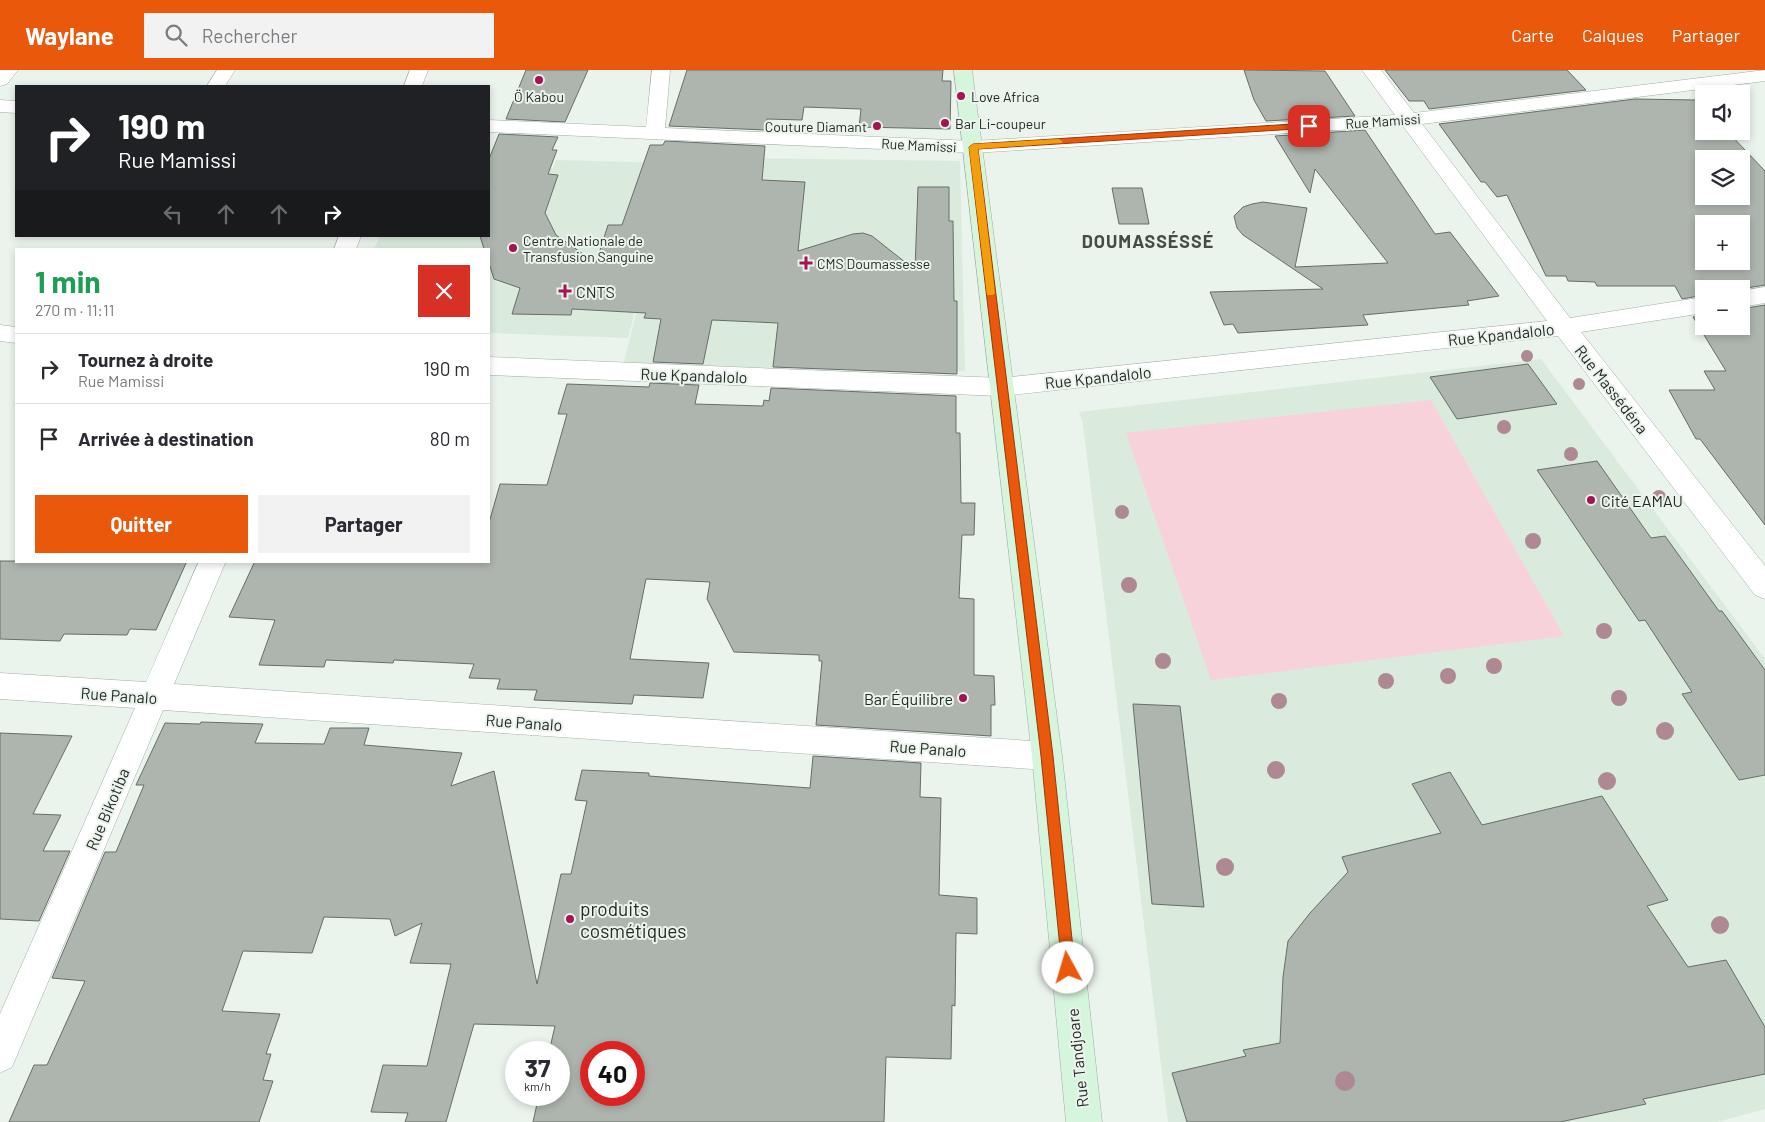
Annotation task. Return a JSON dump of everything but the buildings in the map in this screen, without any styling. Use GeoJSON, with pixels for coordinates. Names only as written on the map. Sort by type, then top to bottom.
{"type":"FeatureCollection","features":[{"type":"Feature","properties":{"kind":"street"},"geometry":{"type":"LineString","coordinates":[[0,80],[9,70]]}},
{"type":"Feature","properties":{"kind":"street"},"geometry":{"type":"LineString","coordinates":[[217,85],[226,70]]}},
{"type":"Feature","properties":{"kind":"street"},"geometry":{"type":"LineString","coordinates":[[413,85],[419,70]]}},
{"type":"Feature","properties":{"kind":"street"},"geometry":{"type":"LineString","coordinates":[[655,133],[661,70]]}},
{"type":"Feature","properties":{"kind":"street","name":"Rue Tandjoare"},"geometry":{"type":"LineString","coordinates":[[963,70],[1047,756],[1084,1122]]}},
{"type":"Feature","properties":{"kind":"street","name":"Rue Massédéna"},"geometry":{"type":"LineString","coordinates":[[1371,70],[1564,327],[1765,587]]}},
{"type":"Feature","properties":{"kind":"street","name":"Rue Mamissi"},"geometry":{"type":"LineString","coordinates":[[490,126],[973,147],[1408,120],[1765,75]]}},
{"type":"Feature","properties":{"kind":"street"},"geometry":{"type":"LineString","coordinates":[[0,106],[15,106]]}},
{"type":"Feature","properties":{"kind":"street"},"geometry":{"type":"LineString","coordinates":[[1750,298],[1765,295]]}},
{"type":"Feature","properties":{"kind":"street","name":"Rue Kpandalolo"},"geometry":{"type":"LineString","coordinates":[[490,366],[1001,387],[1564,327],[1695,305]]}},
{"type":"Feature","properties":{"kind":"street"},"geometry":{"type":"LineString","coordinates":[[0,333],[15,335]]}},
{"type":"Feature","properties":{"kind":"street","name":"Rue Bikotiba"},"geometry":{"type":"LineString","coordinates":[[0,1055],[156,698],[212,563]]}},
{"type":"Feature","properties":{"kind":"street","name":"Rue Panalo"},"geometry":{"type":"LineString","coordinates":[[0,686],[156,698],[1047,756]]}},
{"type":"Feature","properties":{"kind":"shaded area","name":"CMS Doumassesse"},"geometry":{"type":"Polygon","coordinates":[[[676,157],[960,161],[965,371],[623,365],[676,157]]]}},
{"type":"Feature","properties":{"kind":"shaded area","name":"CNTS"},"geometry":{"type":"Polygon","coordinates":[[[556,160],[673,163],[628,338],[490,333],[490,248],[374,248],[380,237],[490,237],[490,166],[553,168],[556,160]]]}},
{"type":"Feature","properties":{"kind":"shaded area"},"geometry":{"type":"Polygon","coordinates":[[[1541,359],[1765,659],[1765,1109],[1717,1122],[1168,1122],[1083,424],[1079,412],[1541,359]]]}},
{"type":"Feature","properties":{"kind":"shaded area"},"geometry":{"type":"Polygon","coordinates":[[[1431,400],[1564,636],[1211,680],[1126,433],[1431,400]]]}},
{"type":"Feature","properties":{"kind":"slow traffic"},"geometry":{"type":"LineString","coordinates":[[990,293],[973,147],[1059,142]]}},
{"type":"Feature","properties":{"kind":"place","name":"Ö Kabou"},"geometry":{"type":"Point","coordinates":[539,80]}},
{"type":"Feature","properties":{"kind":"place","name":"Love Africa"},"geometry":{"type":"Point","coordinates":[961,96]}},
{"type":"Feature","properties":{"kind":"place","name":"Bar Li-coupeur"},"geometry":{"type":"Point","coordinates":[945,123]}},
{"type":"Feature","properties":{"kind":"place","name":"Couture Diamant"},"geometry":{"type":"Point","coordinates":[877,126]}},
{"type":"Feature","properties":{"kind":"place","name":"Centre Nationale de Transfusion Sanguine"},"geometry":{"type":"Point","coordinates":[513,248]}},
{"type":"Feature","properties":{"kind":"place","name":"CMS Doumassesse"},"geometry":{"type":"Point","coordinates":[806,263]}},
{"type":"Feature","properties":{"kind":"place","name":"CNTS"},"geometry":{"type":"Point","coordinates":[565,291]}},
{"type":"Feature","properties":{"kind":"place","name":"Cité EAMAU"},"geometry":{"type":"Point","coordinates":[1591,500]}},
{"type":"Feature","properties":{"kind":"place","name":"Bar Équilibre"},"geometry":{"type":"Point","coordinates":[963,698]}},
{"type":"Feature","properties":{"kind":"place","name":"produits cosmétiques"},"geometry":{"type":"Point","coordinates":[570,919]}},
{"type":"Feature","properties":{"kind":"district","name":"DOUMASSÉSSÉ"},"geometry":{"type":"Point","coordinates":[1148,241]}},
{"type":"Feature","properties":{"kind":"route"},"geometry":{"type":"LineString","coordinates":[[1068,968],[1047,756],[973,147],[1309,126]]}}]}
